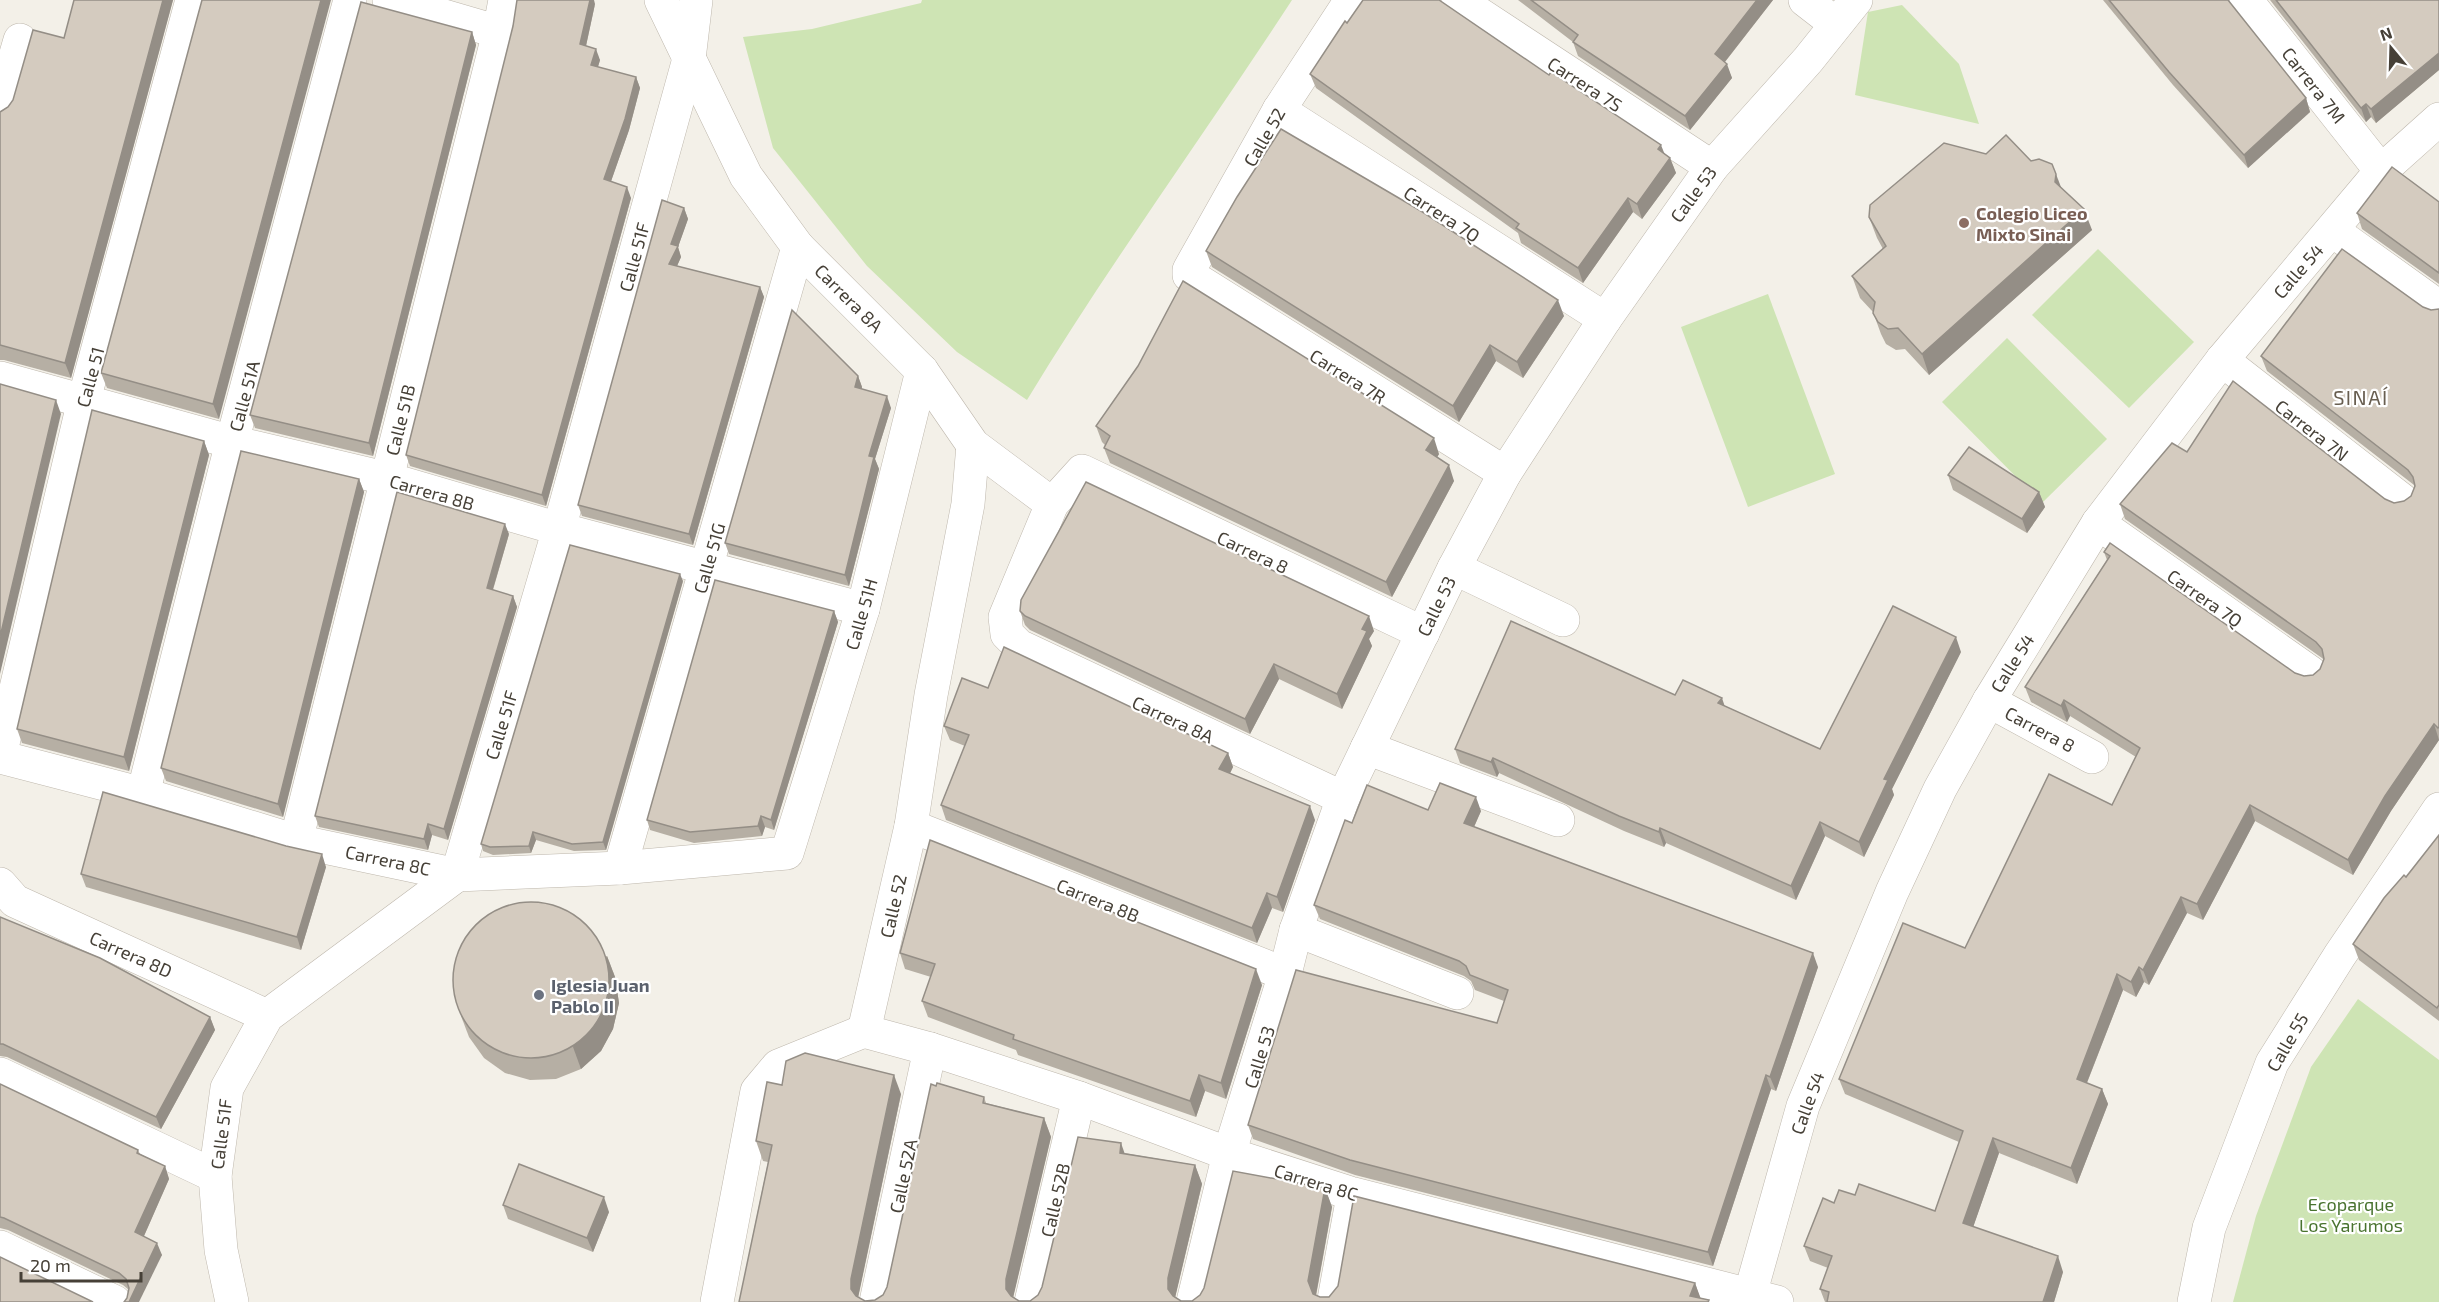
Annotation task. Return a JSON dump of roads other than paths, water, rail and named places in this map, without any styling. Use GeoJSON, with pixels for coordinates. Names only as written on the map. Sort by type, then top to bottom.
{"type":"FeatureCollection","features":[{"type":"Feature","properties":{"kind":"street","name":"Calle 51"},"geometry":{"type":"LineString","coordinates":[[0,756],[84,400],[192,0]]}},
{"type":"Feature","properties":{"kind":"street","name":"Calle 51A"},"geometry":{"type":"LineString","coordinates":[[143,794],[232,442],[350,0]]}},
{"type":"Feature","properties":{"kind":"street"},"geometry":{"type":"LineString","coordinates":[[389,0],[500,32]]}},
{"type":"Feature","properties":{"kind":"street","name":"Calle 51B"},"geometry":{"type":"LineString","coordinates":[[296,841],[500,32],[505,0]]}},
{"type":"Feature","properties":{"kind":"street","name":"Carrera 8A"},"geometry":{"type":"LineString","coordinates":[[661,0],[746,176],[798,247],[922,371],[973,445],[1052,504],[1005,617],[1006,634],[1018,646],[1343,798]]}},
{"type":"Feature","properties":{"kind":"street"},"geometry":{"type":"LineString","coordinates":[[689,59],[696,0]]}},
{"type":"Feature","properties":{"kind":"street","name":"Calle 52"},"geometry":{"type":"LineString","coordinates":[[1192,279],[1189,270],[1279,110],[1351,0]]}},
{"type":"Feature","properties":{"kind":"street","name":"Carrera 7S"},"geometry":{"type":"LineString","coordinates":[[1458,0],[1712,167]]}},
{"type":"Feature","properties":{"kind":"street"},"geometry":{"type":"LineString","coordinates":[[1805,0],[1846,12]]}},
{"type":"Feature","properties":{"kind":"street","name":"Carrera 7M"},"geometry":{"type":"LineString","coordinates":[[2246,0],[2381,171]]}},
{"type":"Feature","properties":{"kind":"street","name":"Calle 53"},"geometry":{"type":"LineString","coordinates":[[1193,1302],[1229,1154],[1285,974],[1296,930],[1343,798],[1454,568],[1505,473],[1605,319],[1712,167],[1808,60],[1846,12]]}},
{"type":"Feature","properties":{"kind":"street"},"geometry":{"type":"LineString","coordinates":[[0,109],[20,40]]}},
{"type":"Feature","properties":{"kind":"street","name":"Calle 51F"},"geometry":{"type":"LineString","coordinates":[[232,1302],[221,1250],[215,1176],[226,1088],[267,1016],[457,875],[559,529],[689,59]]}},
{"type":"Feature","properties":{"kind":"street","name":"Carrera 7Q"},"geometry":{"type":"LineString","coordinates":[[1279,110],[1605,319]]}},
{"type":"Feature","properties":{"kind":"street","name":"Calle 54"},"geometry":{"type":"LineString","coordinates":[[1758,1300],[1803,1106],[1892,892],[1940,789],[1989,701],[2098,523],[2222,360],[2381,171],[2439,119]]}},
{"type":"Feature","properties":{"kind":"street"},"geometry":{"type":"LineString","coordinates":[[2332,231],[2439,307]]}},
{"type":"Feature","properties":{"kind":"street","name":"Calle 51G"},"geometry":{"type":"LineString","coordinates":[[620,868],[798,247]]}},
{"type":"Feature","properties":{"kind":"street","name":"Carrera 7R"},"geometry":{"type":"LineString","coordinates":[[1192,279],[1505,473]]}},
{"type":"Feature","properties":{"kind":"street","name":"Carrera 7N"},"geometry":{"type":"LineString","coordinates":[[2222,360],[2402,500]]}},
{"type":"Feature","properties":{"kind":"street","name":"Calle 51H"},"geometry":{"type":"LineString","coordinates":[[787,853],[863,609],[922,371]]}},
{"type":"Feature","properties":{"kind":"street","name":"Carrera 8B"},"geometry":{"type":"LineString","coordinates":[[0,378],[232,442],[386,478],[559,529],[707,566],[863,609]]}},
{"type":"Feature","properties":{"kind":"street","name":"Calle 52"},"geometry":{"type":"LineString","coordinates":[[864,1031],[911,826],[931,695],[968,504],[973,445]]}},
{"type":"Feature","properties":{"kind":"street","name":"Carrera 8"},"geometry":{"type":"LineString","coordinates":[[1052,504],[1082,471],[1423,633]]}},
{"type":"Feature","properties":{"kind":"street","name":"Carrera 7Q"},"geometry":{"type":"LineString","coordinates":[[2098,523],[2311,673]]}},
{"type":"Feature","properties":{"kind":"street"},"geometry":{"type":"LineString","coordinates":[[1454,568],[1563,620]]}},
{"type":"Feature","properties":{"kind":"street","name":"Carrera 8"},"geometry":{"type":"LineString","coordinates":[[1989,701],[2092,757]]}},
{"type":"Feature","properties":{"kind":"street"},"geometry":{"type":"LineString","coordinates":[[1367,748],[1558,820]]}},
{"type":"Feature","properties":{"kind":"street","name":"Carrera 8C"},"geometry":{"type":"LineString","coordinates":[[0,756],[143,794],[296,841],[457,875],[620,868],[787,853]]}},
{"type":"Feature","properties":{"kind":"street","name":"Calle 55"},"geometry":{"type":"LineString","coordinates":[[2194,1302],[2209,1228],[2272,1063],[2340,955],[2439,809]]}},
{"type":"Feature","properties":{"kind":"street","name":"Carrera 8B"},"geometry":{"type":"LineString","coordinates":[[911,826],[1285,974]]}},
{"type":"Feature","properties":{"kind":"street","name":"Carrera 8D"},"geometry":{"type":"LineString","coordinates":[[0,884],[15,901],[267,1016]]}},
{"type":"Feature","properties":{"kind":"street"},"geometry":{"type":"LineString","coordinates":[[1296,930],[1457,993]]}},
{"type":"Feature","properties":{"kind":"street"},"geometry":{"type":"LineString","coordinates":[[717,1302],[757,1091],[778,1066],[864,1031]]}},
{"type":"Feature","properties":{"kind":"street","name":"Carrera 8C"},"geometry":{"type":"LineString","coordinates":[[864,1031],[930,1049],[1079,1098],[1229,1154],[1350,1193],[1758,1300]]}},
{"type":"Feature","properties":{"kind":"street","name":"Calle 52A"},"geometry":{"type":"LineString","coordinates":[[876,1302],[930,1049]]}},
{"type":"Feature","properties":{"kind":"street"},"geometry":{"type":"LineString","coordinates":[[0,1074],[215,1176]]}},
{"type":"Feature","properties":{"kind":"street","name":"Calle 52B"},"geometry":{"type":"LineString","coordinates":[[1031,1302],[1079,1098]]}},
{"type":"Feature","properties":{"kind":"street"},"geometry":{"type":"LineString","coordinates":[[1330,1302],[1350,1193]]}},
{"type":"Feature","properties":{"kind":"street"},"geometry":{"type":"LineString","coordinates":[[0,1247],[115,1302]]}},
{"type":"Feature","properties":{"kind":"place","name":"Colegio Liceo Mixto Sinai"},"geometry":{"type":"Point","coordinates":[1964,223]}},
{"type":"Feature","properties":{"kind":"place","name":"Iglesia Juan Pablo II"},"geometry":{"type":"Point","coordinates":[539,995]}},
{"type":"Feature","properties":{"kind":"district","name":"SINAÍ"},"geometry":{"type":"Point","coordinates":[2361,397]}},
{"type":"Feature","properties":{"kind":"park label","name":"Ecoparque Los Yarumos"},"geometry":{"type":"Point","coordinates":[2351,1214]}}]}
